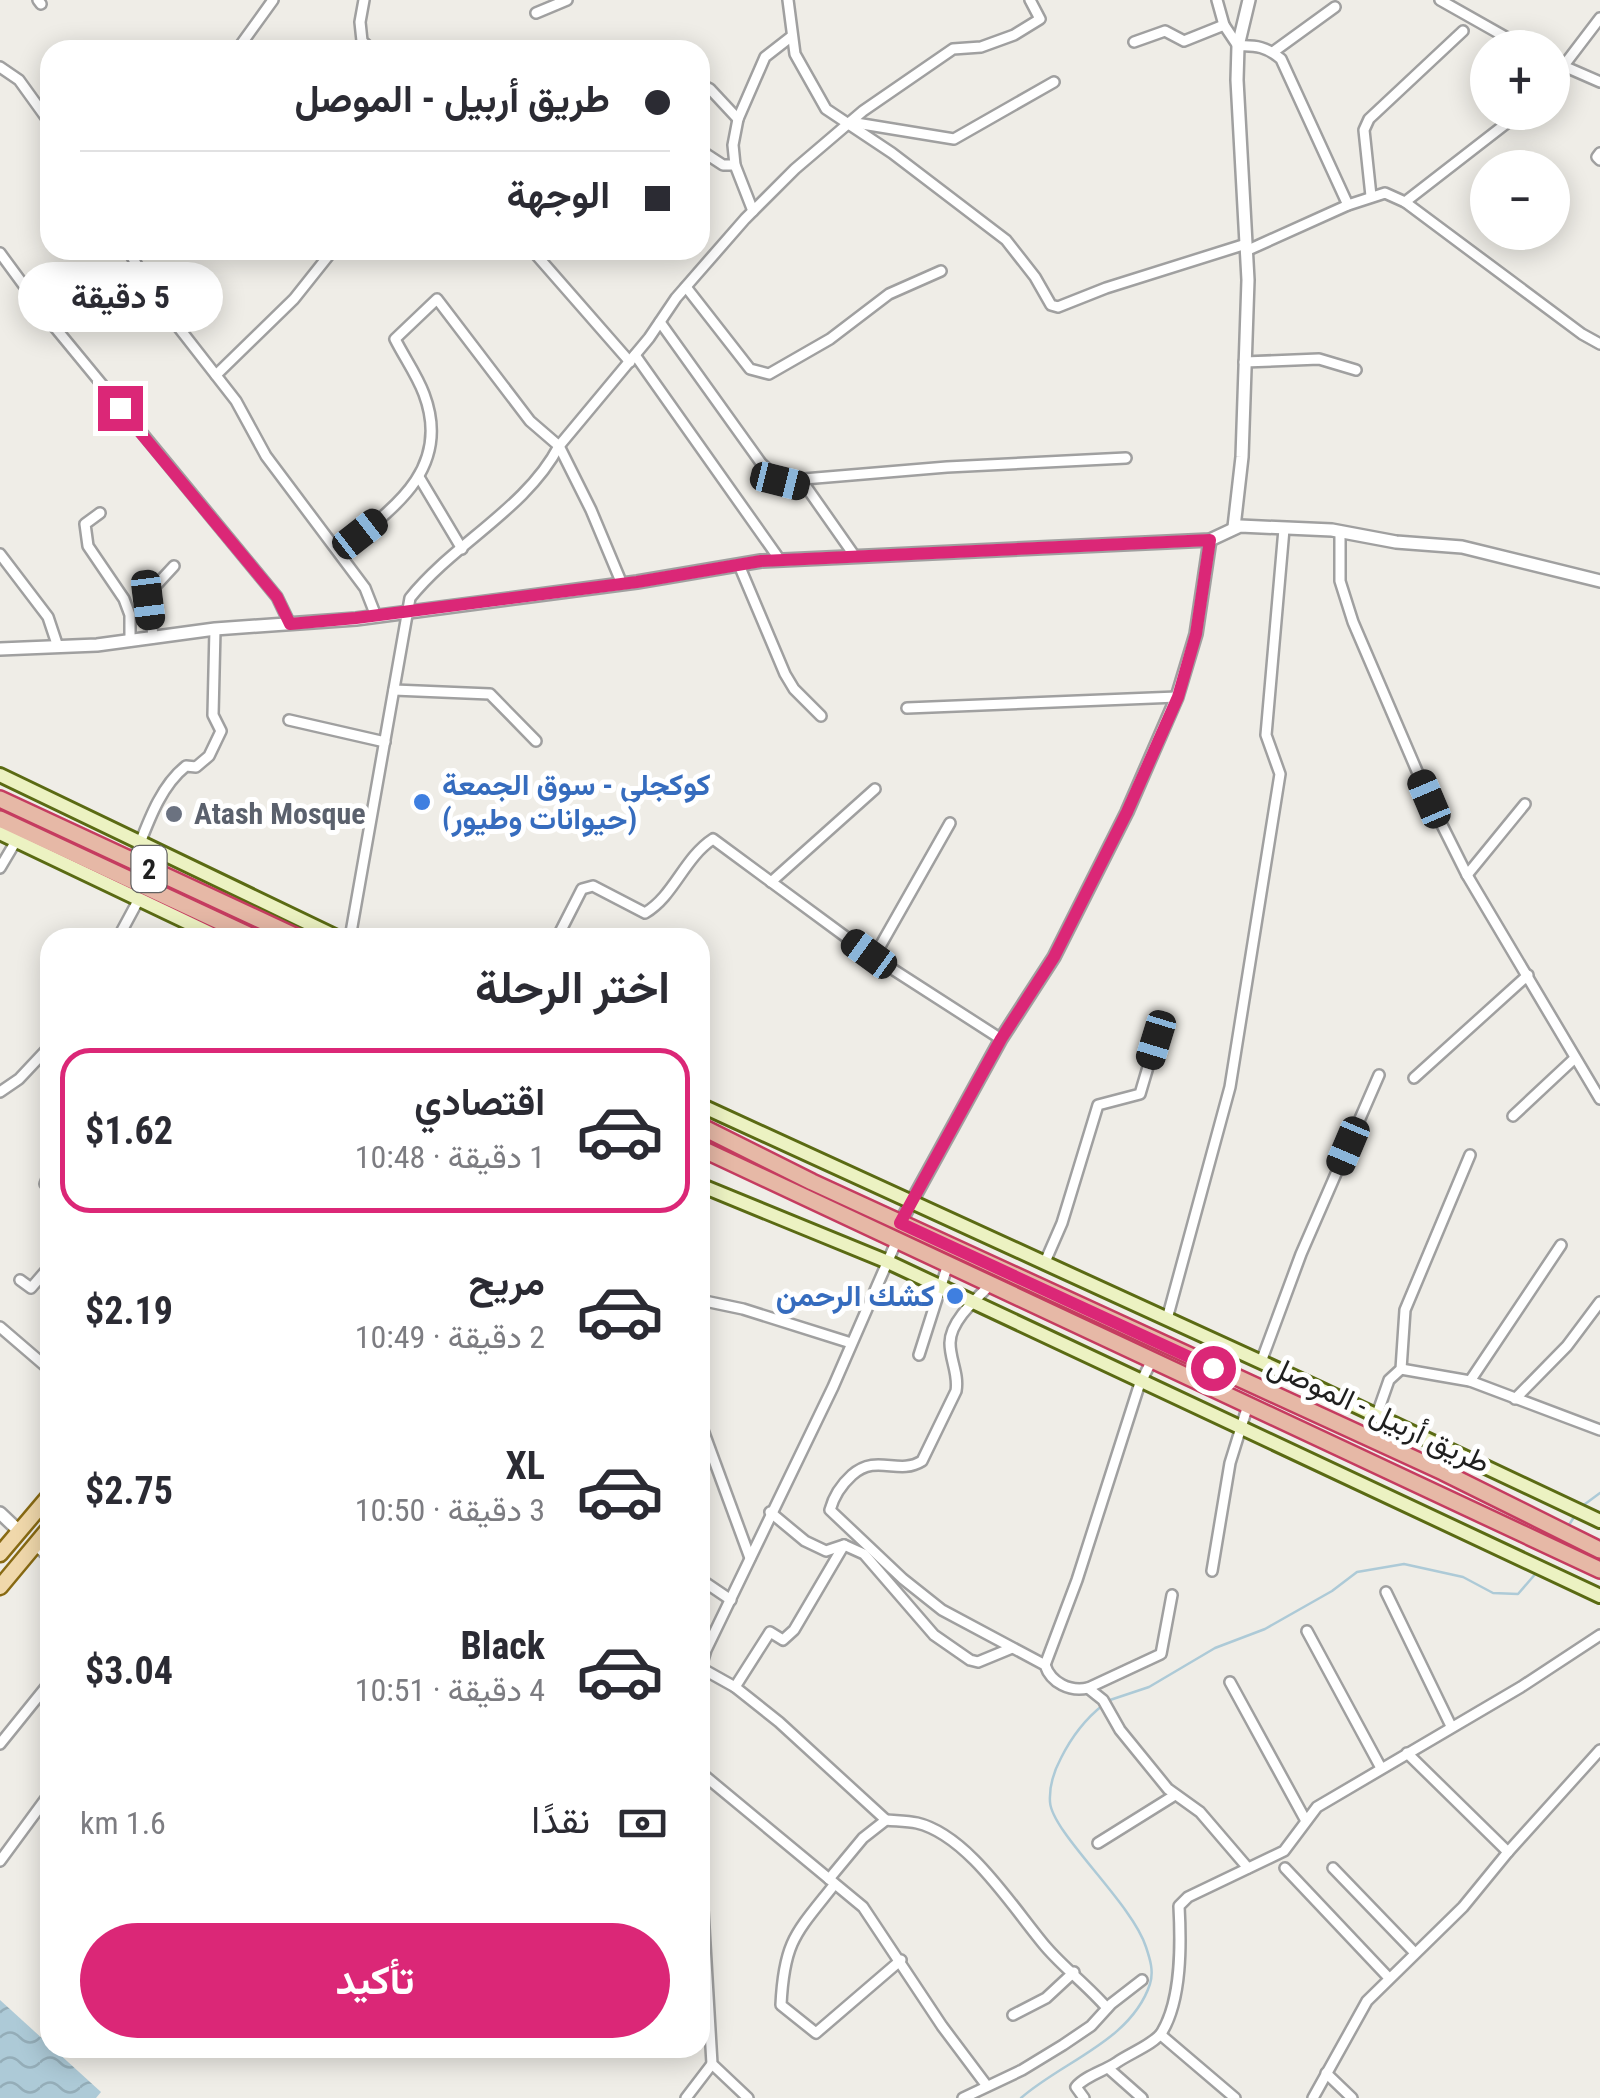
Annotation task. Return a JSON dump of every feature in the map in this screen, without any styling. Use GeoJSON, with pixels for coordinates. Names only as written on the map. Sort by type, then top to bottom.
{"type":"FeatureCollection","features":[{"type":"Feature","properties":{"kind":"highway","name":"2"},"geometry":{"type":"LineString","coordinates":[[0,798],[277,928]]}},
{"type":"Feature","properties":{"kind":"highway","name":"2"},"geometry":{"type":"LineString","coordinates":[[0,819],[233,928]]}},
{"type":"Feature","properties":{"kind":"highway","name":"طريق أربيل - الموصل"},"geometry":{"type":"LineString","coordinates":[[710,1131],[900,1223],[1443,1472],[1600,1550]]}},
{"type":"Feature","properties":{"kind":"highway"},"geometry":{"type":"LineString","coordinates":[[710,1153],[1600,1570]]}},
{"type":"Feature","properties":{"kind":"main road"},"geometry":{"type":"LineString","coordinates":[[0,774],[319,928]]}},
{"type":"Feature","properties":{"kind":"main road"},"geometry":{"type":"LineString","coordinates":[[0,833],[195,928]]}},
{"type":"Feature","properties":{"kind":"main road"},"geometry":{"type":"LineString","coordinates":[[710,1110],[1600,1521]]}},
{"type":"Feature","properties":{"kind":"main road"},"geometry":{"type":"LineString","coordinates":[[710,1188],[888,1262],[1600,1596]]}},
{"type":"Feature","properties":{"kind":"main road"},"geometry":{"type":"LineString","coordinates":[[0,1554],[40,1507]]}},
{"type":"Feature","properties":{"kind":"main road"},"geometry":{"type":"LineString","coordinates":[[0,1588],[40,1540]]}},
{"type":"Feature","properties":{"kind":"street"},"geometry":{"type":"LineString","coordinates":[[244,40],[273,0]]}},
{"type":"Feature","properties":{"kind":"street"},"geometry":{"type":"LineString","coordinates":[[362,40],[364,0]]}},
{"type":"Feature","properties":{"kind":"street"},"geometry":{"type":"LineString","coordinates":[[536,14],[566,0]]}},
{"type":"Feature","properties":{"kind":"street"},"geometry":{"type":"LineString","coordinates":[[788,0],[796,54],[826,109],[892,153],[1006,240],[1035,277],[1050,305],[1058,307],[1106,288],[1246,247],[1385,193],[1405,202],[1600,344]]}},
{"type":"Feature","properties":{"kind":"street"},"geometry":{"type":"LineString","coordinates":[[710,259],[752,211],[849,123],[952,49],[981,47],[1014,35],[1040,18],[1030,0]]}},
{"type":"Feature","properties":{"kind":"street"},"geometry":{"type":"LineString","coordinates":[[1217,0],[1224,25],[1238,46]]}},
{"type":"Feature","properties":{"kind":"street"},"geometry":{"type":"LineString","coordinates":[[1234,527],[1240,475],[1246,247],[1237,115],[1238,46],[1249,0]]}},
{"type":"Feature","properties":{"kind":"street"},"geometry":{"type":"LineString","coordinates":[[1440,0],[1493,30]]}},
{"type":"Feature","properties":{"kind":"street"},"geometry":{"type":"LineString","coordinates":[[1273,52],[1335,7]]}},
{"type":"Feature","properties":{"kind":"street"},"geometry":{"type":"LineString","coordinates":[[1570,60],[1600,18]]}},
{"type":"Feature","properties":{"kind":"street"},"geometry":{"type":"LineString","coordinates":[[1134,42],[1165,30],[1184,41],[1224,25]]}},
{"type":"Feature","properties":{"kind":"street"},"geometry":{"type":"LineString","coordinates":[[1371,196],[1364,130],[1368,118],[1462,31]]}},
{"type":"Feature","properties":{"kind":"street"},"geometry":{"type":"LineString","coordinates":[[752,211],[734,166],[738,119],[765,56],[792,36]]}},
{"type":"Feature","properties":{"kind":"street"},"geometry":{"type":"LineString","coordinates":[[1238,46],[1258,46],[1281,58],[1348,205]]}},
{"type":"Feature","properties":{"kind":"street"},"geometry":{"type":"LineString","coordinates":[[0,67],[19,80],[40,109]]}},
{"type":"Feature","properties":{"kind":"street"},"geometry":{"type":"LineString","coordinates":[[1570,69],[1600,82]]}},
{"type":"Feature","properties":{"kind":"street"},"geometry":{"type":"LineString","coordinates":[[849,123],[954,140],[1054,82]]}},
{"type":"Feature","properties":{"kind":"street"},"geometry":{"type":"LineString","coordinates":[[710,89],[738,119]]}},
{"type":"Feature","properties":{"kind":"street"},"geometry":{"type":"LineString","coordinates":[[1405,202],[1498,130]]}},
{"type":"Feature","properties":{"kind":"street"},"geometry":{"type":"LineString","coordinates":[[710,157],[723,165],[734,166]]}},
{"type":"Feature","properties":{"kind":"street"},"geometry":{"type":"LineString","coordinates":[[0,252],[75,352],[277,597],[290,624]]}},
{"type":"Feature","properties":{"kind":"street"},"geometry":{"type":"LineString","coordinates":[[134,260],[158,301],[236,400],[266,456],[365,588],[376,616]]}},
{"type":"Feature","properties":{"kind":"street"},"geometry":{"type":"LineString","coordinates":[[216,376],[294,299],[325,260]]}},
{"type":"Feature","properties":{"kind":"street"},"geometry":{"type":"LineString","coordinates":[[541,260],[633,359],[780,560]]}},
{"type":"Feature","properties":{"kind":"street"},"geometry":{"type":"LineString","coordinates":[[352,928],[410,598],[548,466],[559,446],[709,260]]}},
{"type":"Feature","properties":{"kind":"street"},"geometry":{"type":"LineString","coordinates":[[686,287],[750,369],[768,374],[830,339],[889,294],[941,271]]}},
{"type":"Feature","properties":{"kind":"street"},"geometry":{"type":"LineString","coordinates":[[339,551],[402,501],[419,478],[432,441],[425,396],[395,339],[437,299],[530,421],[559,446],[622,584]]}},
{"type":"Feature","properties":{"kind":"street"},"geometry":{"type":"LineString","coordinates":[[660,322],[760,463],[780,481],[808,488],[854,555]]}},
{"type":"Feature","properties":{"kind":"street"},"geometry":{"type":"LineString","coordinates":[[1244,362],[1319,359],[1356,370]]}},
{"type":"Feature","properties":{"kind":"street"},"geometry":{"type":"LineString","coordinates":[[780,481],[1126,458]]}},
{"type":"Feature","properties":{"kind":"street"},"geometry":{"type":"LineString","coordinates":[[419,478],[462,550]]}},
{"type":"Feature","properties":{"kind":"street"},"geometry":{"type":"LineString","coordinates":[[100,514],[85,524],[88,546],[124,599],[130,615],[130,641]]}},
{"type":"Feature","properties":{"kind":"street"},"geometry":{"type":"LineString","coordinates":[[0,649],[130,641],[376,616],[780,560],[1210,540],[1234,527],[1340,531],[1396,542],[1462,546],[1600,581]]}},
{"type":"Feature","properties":{"kind":"street"},"geometry":{"type":"LineString","coordinates":[[1167,1319],[1230,1087],[1280,774],[1266,735],[1284,529]]}},
{"type":"Feature","properties":{"kind":"street"},"geometry":{"type":"LineString","coordinates":[[1340,531],[1340,580],[1353,622],[1429,799],[1467,875],[1600,1100]]}},
{"type":"Feature","properties":{"kind":"street"},"geometry":{"type":"LineString","coordinates":[[900,1223],[1001,1039],[1054,957],[1092,887],[1178,697],[1196,634],[1210,540]]}},
{"type":"Feature","properties":{"kind":"street"},"geometry":{"type":"LineString","coordinates":[[0,554],[48,617],[58,647]]}},
{"type":"Feature","properties":{"kind":"street"},"geometry":{"type":"LineString","coordinates":[[738,565],[785,674],[821,716]]}},
{"type":"Feature","properties":{"kind":"street"},"geometry":{"type":"LineString","coordinates":[[153,638],[149,593],[174,566]]}},
{"type":"Feature","properties":{"kind":"street"},"geometry":{"type":"LineString","coordinates":[[133,861],[152,814],[177,773],[186,766],[196,767],[208,756],[221,730],[213,715],[215,630]]}},
{"type":"Feature","properties":{"kind":"street"},"geometry":{"type":"LineString","coordinates":[[394,690],[490,694],[536,741]]}},
{"type":"Feature","properties":{"kind":"street"},"geometry":{"type":"LineString","coordinates":[[907,708],[1178,697]]}},
{"type":"Feature","properties":{"kind":"street"},"geometry":{"type":"LineString","coordinates":[[288,720],[385,742]]}},
{"type":"Feature","properties":{"kind":"street"},"geometry":{"type":"LineString","coordinates":[[771,882],[876,788]]}},
{"type":"Feature","properties":{"kind":"street"},"geometry":{"type":"LineString","coordinates":[[1467,875],[1525,804]]}},
{"type":"Feature","properties":{"kind":"street"},"geometry":{"type":"LineString","coordinates":[[874,957],[950,823]]}},
{"type":"Feature","properties":{"kind":"street"},"geometry":{"type":"LineString","coordinates":[[562,928],[582,889],[593,886],[645,914],[656,907],[698,849],[713,839],[874,957],[1001,1039]]}},
{"type":"Feature","properties":{"kind":"street"},"geometry":{"type":"LineString","coordinates":[[0,868],[16,841]]}},
{"type":"Feature","properties":{"kind":"street"},"geometry":{"type":"LineString","coordinates":[[123,928],[139,899]]}},
{"type":"Feature","properties":{"kind":"street"},"geometry":{"type":"LineString","coordinates":[[1414,1078],[1528,975]]}},
{"type":"Feature","properties":{"kind":"street"},"geometry":{"type":"LineString","coordinates":[[1045,1262],[1062,1223],[1098,1105],[1140,1094],[1156,1040]]}},
{"type":"Feature","properties":{"kind":"street"},"geometry":{"type":"LineString","coordinates":[[0,1092],[40,1057]]}},
{"type":"Feature","properties":{"kind":"street"},"geometry":{"type":"LineString","coordinates":[[1513,1116],[1575,1058]]}},
{"type":"Feature","properties":{"kind":"street"},"geometry":{"type":"LineString","coordinates":[[1261,1362],[1302,1254],[1379,1075]]}},
{"type":"Feature","properties":{"kind":"street"},"geometry":{"type":"LineString","coordinates":[[1402,1369],[1405,1310],[1470,1154]]}},
{"type":"Feature","properties":{"kind":"street"},"geometry":{"type":"LineString","coordinates":[[710,1642],[897,1240]]}},
{"type":"Feature","properties":{"kind":"street"},"geometry":{"type":"LineString","coordinates":[[1470,1381],[1561,1245]]}},
{"type":"Feature","properties":{"kind":"street"},"geometry":{"type":"LineString","coordinates":[[919,1354],[948,1264]]}},
{"type":"Feature","properties":{"kind":"street"},"geometry":{"type":"LineString","coordinates":[[20,1280],[31,1288],[40,1278]]}},
{"type":"Feature","properties":{"kind":"street"},"geometry":{"type":"LineString","coordinates":[[992,1284],[973,1302],[950,1340],[958,1380],[956,1392],[922,1462],[911,1466],[862,1466],[840,1487],[830,1510],[942,1610],[1045,1665],[1054,1679],[1076,1689],[1088,1688],[1161,1654],[1172,1595]]}},
{"type":"Feature","properties":{"kind":"street"},"geometry":{"type":"LineString","coordinates":[[710,1302],[852,1342]]}},
{"type":"Feature","properties":{"kind":"street"},"geometry":{"type":"LineString","coordinates":[[1515,1399],[1567,1346],[1600,1302]]}},
{"type":"Feature","properties":{"kind":"street"},"geometry":{"type":"LineString","coordinates":[[0,1327],[40,1359]]}},
{"type":"Feature","properties":{"kind":"street"},"geometry":{"type":"LineString","coordinates":[[1045,1665],[1077,1580],[1141,1381],[1152,1360]]}},
{"type":"Feature","properties":{"kind":"street"},"geometry":{"type":"LineString","coordinates":[[1376,1417],[1388,1380],[1402,1369],[1470,1381],[1600,1430]]}},
{"type":"Feature","properties":{"kind":"street"},"geometry":{"type":"LineString","coordinates":[[1212,1571],[1230,1462],[1248,1405]]}},
{"type":"Feature","properties":{"kind":"street"},"geometry":{"type":"LineString","coordinates":[[710,1449],[750,1558]]}},
{"type":"Feature","properties":{"kind":"street"},"geometry":{"type":"LineString","coordinates":[[770,1512],[826,1551],[844,1545],[864,1554],[934,1635],[970,1660],[978,1662],[1012,1648]]}},
{"type":"Feature","properties":{"kind":"street"},"geometry":{"type":"LineString","coordinates":[[0,1513],[19,1532]]}},
{"type":"Feature","properties":{"kind":"street"},"geometry":{"type":"LineString","coordinates":[[735,1687],[770,1632],[783,1640],[794,1630],[844,1545]]}},
{"type":"Feature","properties":{"kind":"street"},"geometry":{"type":"LineString","coordinates":[[35,1546],[40,1550]]}},
{"type":"Feature","properties":{"kind":"street"},"geometry":{"type":"LineString","coordinates":[[710,1586],[732,1600]]}},
{"type":"Feature","properties":{"kind":"street"},"geometry":{"type":"LineString","coordinates":[[1386,1592],[1451,1726]]}},
{"type":"Feature","properties":{"kind":"street"},"geometry":{"type":"LineString","coordinates":[[1307,1631],[1381,1768]]}},
{"type":"Feature","properties":{"kind":"street"},"geometry":{"type":"LineString","coordinates":[[1084,2098],[1076,2087],[1081,2080],[1161,2035],[1172,2003],[1181,1950],[1179,1906],[1284,1852],[1318,1808],[1521,1687],[1600,1635]]}},
{"type":"Feature","properties":{"kind":"street"},"geometry":{"type":"LineString","coordinates":[[710,1674],[735,1687],[779,1722],[886,1820],[918,1823],[943,1834],[973,1860],[1049,1950],[1107,2008]]}},
{"type":"Feature","properties":{"kind":"street"},"geometry":{"type":"LineString","coordinates":[[1230,1682],[1306,1821]]}},
{"type":"Feature","properties":{"kind":"street"},"geometry":{"type":"LineString","coordinates":[[1088,1688],[1103,1700],[1120,1730],[1175,1795],[1200,1812],[1248,1868]]}},
{"type":"Feature","properties":{"kind":"street"},"geometry":{"type":"LineString","coordinates":[[0,1744],[40,1694]]}},
{"type":"Feature","properties":{"kind":"street"},"geometry":{"type":"LineString","coordinates":[[1313,2098],[1367,2001],[1464,1907],[1600,1750]]}},
{"type":"Feature","properties":{"kind":"street"},"geometry":{"type":"LineString","coordinates":[[1406,1753],[1508,1852]]}},
{"type":"Feature","properties":{"kind":"street"},"geometry":{"type":"LineString","coordinates":[[710,1780],[863,1907],[987,2086]]}},
{"type":"Feature","properties":{"kind":"street"},"geometry":{"type":"LineString","coordinates":[[1098,1844],[1175,1795]]}},
{"type":"Feature","properties":{"kind":"street"},"geometry":{"type":"LineString","coordinates":[[0,1861],[40,1807]]}},
{"type":"Feature","properties":{"kind":"street"},"geometry":{"type":"LineString","coordinates":[[886,1820],[864,1838],[791,1940],[782,1970],[780,2005],[816,2033],[900,1960]]}},
{"type":"Feature","properties":{"kind":"street"},"geometry":{"type":"LineString","coordinates":[[1285,1868],[1389,1978]]}},
{"type":"Feature","properties":{"kind":"street"},"geometry":{"type":"LineString","coordinates":[[1333,1868],[1414,1952]]}},
{"type":"Feature","properties":{"kind":"street"},"geometry":{"type":"LineString","coordinates":[[1013,2015],[1046,1998],[1074,1972]]}},
{"type":"Feature","properties":{"kind":"street"},"geometry":{"type":"LineString","coordinates":[[963,2098],[1022,2070],[1064,2044],[1142,1980]]}},
{"type":"Feature","properties":{"kind":"street"},"geometry":{"type":"LineString","coordinates":[[1161,2035],[1235,2098]]}},
{"type":"Feature","properties":{"kind":"street"},"geometry":{"type":"LineString","coordinates":[[710,2043],[712,2064],[748,2098]]}},
{"type":"Feature","properties":{"kind":"street"},"geometry":{"type":"LineString","coordinates":[[686,2098],[712,2064]]}},
{"type":"Feature","properties":{"kind":"street"},"geometry":{"type":"LineString","coordinates":[[1108,2068],[1142,2098]]}},
{"type":"Feature","properties":{"kind":"street"},"geometry":{"type":"LineString","coordinates":[[1326,2073],[1352,2098]]}},
{"type":"Feature","properties":{"kind":"water"},"geometry":{"type":"Polygon","coordinates":[[[0,2000],[40,2036],[40,2058],[64,2058],[101,2092],[96,2098],[0,2098],[0,2000]]]}},
{"type":"Feature","properties":{"kind":"waterway"},"geometry":{"type":"LineString","coordinates":[[1581,1507],[1600,1493]]}},
{"type":"Feature","properties":{"kind":"waterway"},"geometry":{"type":"LineString","coordinates":[[1567,1528],[1576,1514]]}},
{"type":"Feature","properties":{"kind":"waterway"},"geometry":{"type":"LineString","coordinates":[[1110,1700],[1149,1687],[1215,1648],[1265,1629],[1357,1572],[1404,1564],[1463,1577],[1493,1593],[1518,1594],[1537,1572]]}},
{"type":"Feature","properties":{"kind":"waterway"},"geometry":{"type":"LineString","coordinates":[[1021,2098],[1128,2021],[1150,1984],[1149,1956],[1138,1929],[1064,1832],[1050,1802],[1056,1768],[1065,1750],[1103,1705]]}},
{"type":"Feature","properties":{"kind":"place","name":"كوكجلي - سوق الجمعة (حيوانات وطيور)"},"geometry":{"type":"Point","coordinates":[422,802]}},
{"type":"Feature","properties":{"kind":"place","name":"Atash Mosque"},"geometry":{"type":"Point","coordinates":[174,814]}},
{"type":"Feature","properties":{"kind":"place","name":"كشك الرحمن"},"geometry":{"type":"Point","coordinates":[955,1296]}},
{"type":"Feature","properties":{"kind":"route"},"geometry":{"type":"LineString","coordinates":[[120,408],[277,597],[290,624],[637,582],[761,561],[1210,540],[1196,634],[1178,697],[1127,812],[1054,957],[1001,1039],[900,1223],[1213,1368]]}}]}
